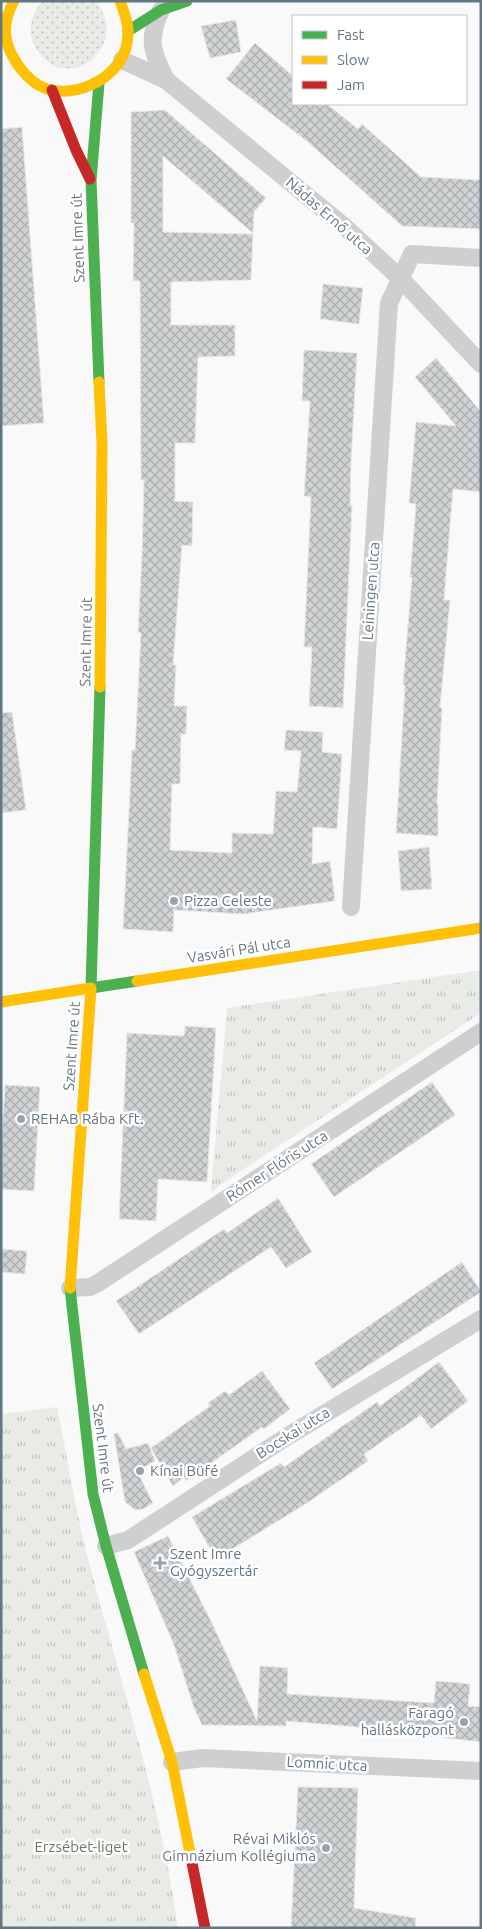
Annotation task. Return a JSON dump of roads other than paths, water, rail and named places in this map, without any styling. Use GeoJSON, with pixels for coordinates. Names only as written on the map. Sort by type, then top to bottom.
{"type":"FeatureCollection","features":[{"type":"Feature","properties":{"kind":"main road"},"geometry":{"type":"LineString","coordinates":[[14,1],[3,26],[6,43],[13,60],[25,75],[42,86],[62,92],[81,90],[99,83],[122,60],[128,31],[125,11],[120,1]]}},
{"type":"Feature","properties":{"kind":"main road"},"geometry":{"type":"LineString","coordinates":[[128,31],[161,10],[187,1]]}},
{"type":"Feature","properties":{"kind":"main road","name":"Szent Imre út"},"geometry":{"type":"LineString","coordinates":[[99,83],[91,180],[102,463],[102,630],[90,1020],[70,1288],[93,1494],[106,1546],[152,1704],[172,1762],[205,1928]]}},
{"type":"Feature","properties":{"kind":"main road","name":"Szent Imre út"},"geometry":{"type":"LineString","coordinates":[[52,90],[76,150],[91,180]]}},
{"type":"Feature","properties":{"kind":"main road","name":"Vasvári Pál utca"},"geometry":{"type":"LineString","coordinates":[[1,1002],[481,928]]}},
{"type":"Feature","properties":{"kind":"street","name":"Nádas Ernő utca"},"geometry":{"type":"LineString","coordinates":[[161,10],[152,36],[156,59],[166,80]]}},
{"type":"Feature","properties":{"kind":"street","name":"Nádas Ernő utca"},"geometry":{"type":"LineString","coordinates":[[122,60],[166,80],[346,228],[401,279],[481,364]]}},
{"type":"Feature","properties":{"kind":"street","name":"Leiningen utca"},"geometry":{"type":"LineString","coordinates":[[351,907],[388,303],[412,254],[481,258]]}},
{"type":"Feature","properties":{"kind":"street","name":"Rómer Flóris utca"},"geometry":{"type":"LineString","coordinates":[[70,1288],[90,1288],[481,1032]]}},
{"type":"Feature","properties":{"kind":"street","name":"Bocskai utca"},"geometry":{"type":"LineString","coordinates":[[106,1546],[128,1540],[288,1436],[481,1318]]}},
{"type":"Feature","properties":{"kind":"street","name":"Lomnic utca"},"geometry":{"type":"LineString","coordinates":[[172,1762],[203,1758],[481,1771]]}},
{"type":"Feature","properties":{"kind":"place","name":"Pizza Celeste"},"geometry":{"type":"Point","coordinates":[174,901]}},
{"type":"Feature","properties":{"kind":"place","name":"REHAB Rába Kft."},"geometry":{"type":"Point","coordinates":[21,1119]}},
{"type":"Feature","properties":{"kind":"place","name":"Kínai Büfé"},"geometry":{"type":"Point","coordinates":[140,1471]}},
{"type":"Feature","properties":{"kind":"place","name":"Szent Imre Gyógyszertár"},"geometry":{"type":"Point","coordinates":[160,1563]}},
{"type":"Feature","properties":{"kind":"place","name":"Faragó hallásközpont"},"geometry":{"type":"Point","coordinates":[464,1722]}},
{"type":"Feature","properties":{"kind":"place","name":"Révai Miklós Gimnázium Kollégiuma"},"geometry":{"type":"Point","coordinates":[326,1848]}},
{"type":"Feature","properties":{"kind":"park label","name":"Erzsébet-liget"},"geometry":{"type":"Point","coordinates":[81,1847]}}]}
